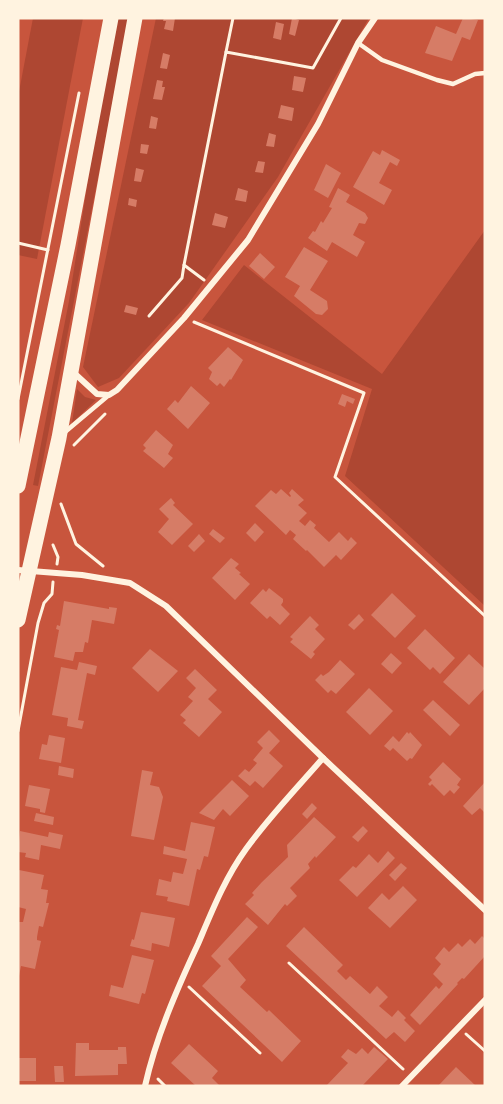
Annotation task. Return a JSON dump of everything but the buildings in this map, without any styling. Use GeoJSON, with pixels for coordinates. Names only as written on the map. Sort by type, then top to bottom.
{"type":"FeatureCollection","features":[{"type":"Feature","properties":{"kind":"main road"},"geometry":{"type":"LineString","coordinates":[[18,486],[68,245],[111,18]]}},
{"type":"Feature","properties":{"kind":"main road"},"geometry":{"type":"LineString","coordinates":[[18,620],[24,570],[59,438],[135,18]]}},
{"type":"Feature","properties":{"kind":"street"},"geometry":{"type":"LineString","coordinates":[[72,369],[76,376],[97,394],[109,395],[117,390],[184,318],[248,240],[318,124],[358,43],[375,18]]}},
{"type":"Feature","properties":{"kind":"street"},"geometry":{"type":"LineString","coordinates":[[24,570],[130,582],[166,606],[485,910]]}},
{"type":"Feature","properties":{"kind":"street"},"geometry":{"type":"LineString","coordinates":[[145,1086],[182,980],[220,892],[245,851],[274,813],[323,758]]}},
{"type":"Feature","properties":{"kind":"street"},"geometry":{"type":"LineString","coordinates":[[402,1086],[485,1000]]}},
{"type":"Feature","properties":{"kind":"lane"},"geometry":{"type":"LineString","coordinates":[[358,43],[382,60],[453,84],[476,74],[485,73]]}},
{"type":"Feature","properties":{"kind":"lane"},"geometry":{"type":"LineString","coordinates":[[59,438],[109,395]]}},
{"type":"Feature","properties":{"kind":"path"},"geometry":{"type":"LineString","coordinates":[[149,316],[182,278],[232,18]]}},
{"type":"Feature","properties":{"kind":"path"},"geometry":{"type":"LineString","coordinates":[[226,52],[313,68],[341,18]]}},
{"type":"Feature","properties":{"kind":"path"},"geometry":{"type":"LineString","coordinates":[[18,399],[80,88]]}},
{"type":"Feature","properties":{"kind":"path"},"geometry":{"type":"LineString","coordinates":[[18,243],[48,250]]}},
{"type":"Feature","properties":{"kind":"path"},"geometry":{"type":"LineString","coordinates":[[184,265],[210,286]]}},
{"type":"Feature","properties":{"kind":"path"},"geometry":{"type":"LineString","coordinates":[[184,318],[364,393],[335,477],[485,616]]}},
{"type":"Feature","properties":{"kind":"path"},"geometry":{"type":"LineString","coordinates":[[72,453],[75,443],[106,413]]}},
{"type":"Feature","properties":{"kind":"path"},"geometry":{"type":"LineString","coordinates":[[59,514],[63,494]]}},
{"type":"Feature","properties":{"kind":"path"},"geometry":{"type":"LineString","coordinates":[[61,504],[76,544],[105,568]]}},
{"type":"Feature","properties":{"kind":"path"},"geometry":{"type":"LineString","coordinates":[[18,731],[38,623],[44,603],[52,594],[58,557],[52,546],[54,536]]}},
{"type":"Feature","properties":{"kind":"path"},"geometry":{"type":"LineString","coordinates":[[289,963],[411,1077]]}},
{"type":"Feature","properties":{"kind":"path"},"geometry":{"type":"LineString","coordinates":[[182,980],[260,1053]]}},
{"type":"Feature","properties":{"kind":"path"},"geometry":{"type":"LineString","coordinates":[[459,1027],[485,1051]]}},
{"type":"Feature","properties":{"kind":"shaded area"},"geometry":{"type":"Polygon","coordinates":[[[33,18],[83,18],[37,259],[18,255],[18,97],[33,18]]]}},
{"type":"Feature","properties":{"kind":"shaded area"},"geometry":{"type":"Polygon","coordinates":[[[116,18],[129,18],[38,486],[33,485],[69,301],[116,18]]]}},
{"type":"Feature","properties":{"kind":"shaded area"},"geometry":{"type":"Polygon","coordinates":[[[156,18],[369,18],[278,177],[189,303],[119,378],[98,387],[83,367],[156,18]]]}},
{"type":"Feature","properties":{"kind":"shaded area"},"geometry":{"type":"Polygon","coordinates":[[[485,230],[485,606],[345,476],[372,389],[202,320],[244,265],[382,374],[485,230]]]}},
{"type":"Feature","properties":{"kind":"shaded area"},"geometry":{"type":"Polygon","coordinates":[[[77,389],[85,397],[96,400],[72,423],[77,389]]]}}]}
